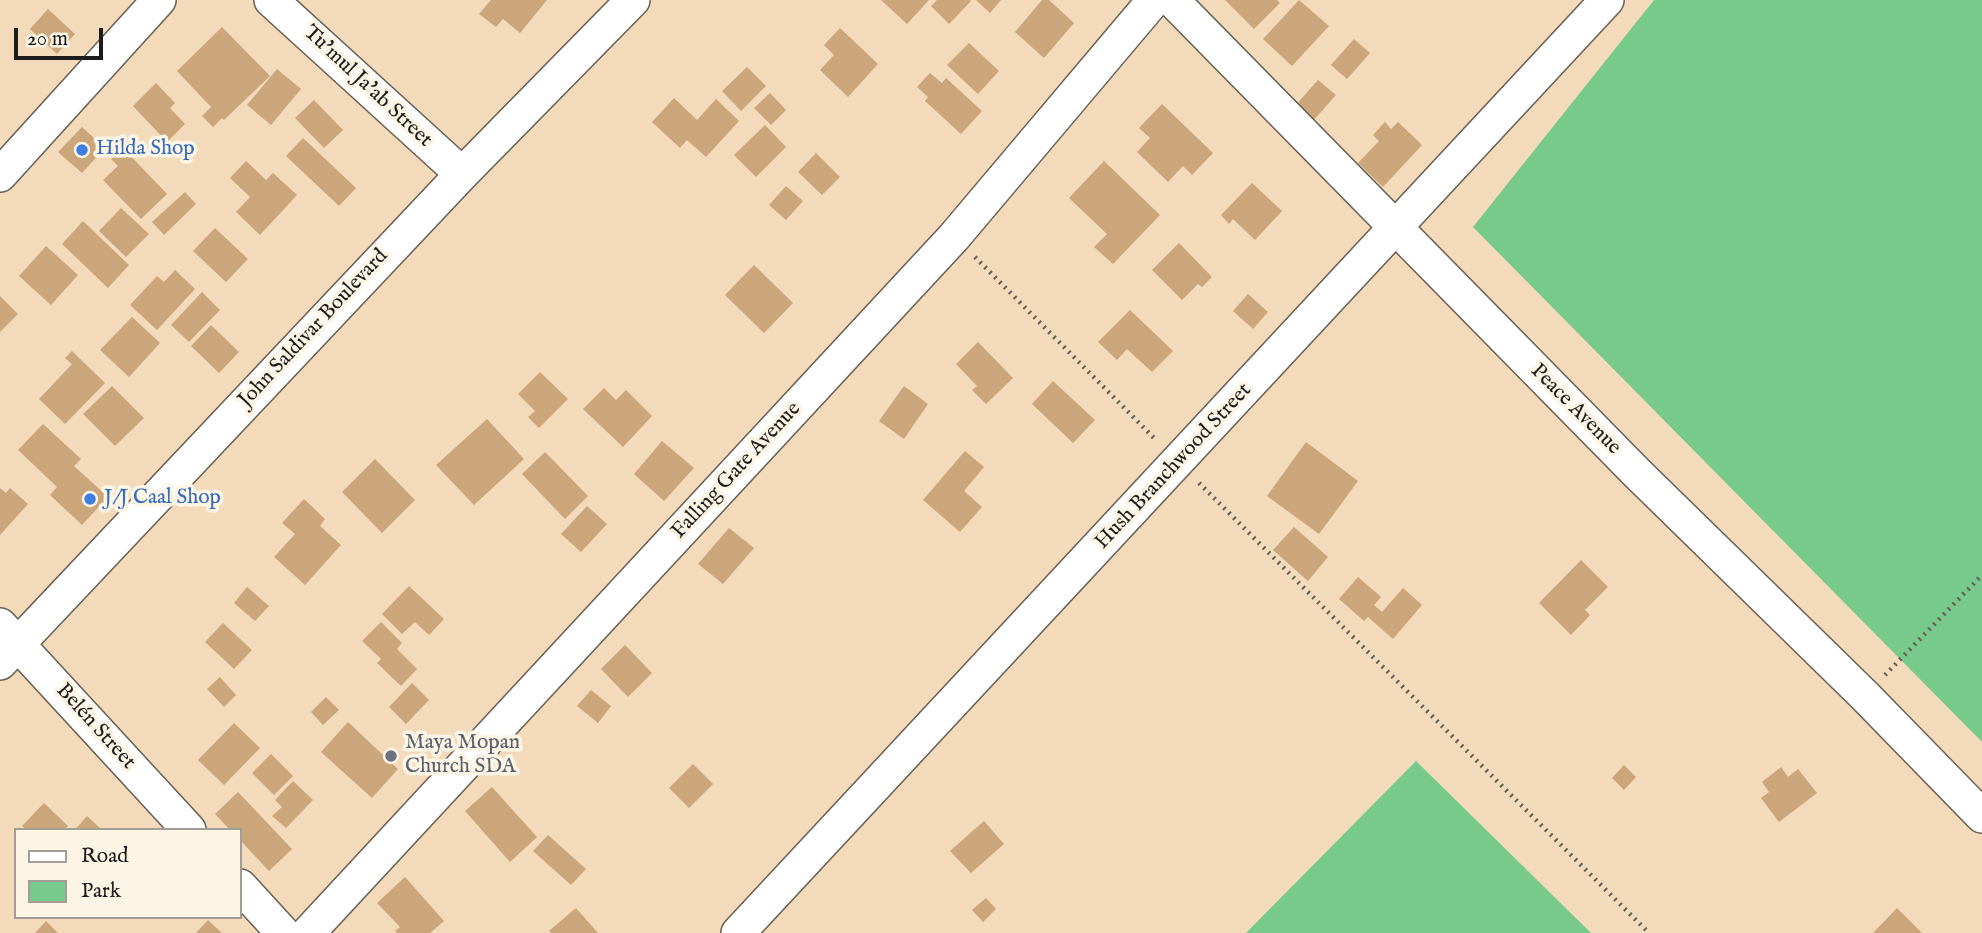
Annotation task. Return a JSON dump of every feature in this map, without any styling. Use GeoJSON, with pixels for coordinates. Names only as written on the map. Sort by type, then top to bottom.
{"type":"FeatureCollection","features":[{"type":"Feature","properties":{"kind":"street"},"geometry":{"type":"LineString","coordinates":[[0,174],[159,0]]}},
{"type":"Feature","properties":{"kind":"street","name":"Tu'mul Ja'ab Street"},"geometry":{"type":"LineString","coordinates":[[271,0],[461,174]]}},
{"type":"Feature","properties":{"kind":"street","name":"John Saldivar Boulevard"},"geometry":{"type":"LineString","coordinates":[[6,643],[633,0]]}},
{"type":"Feature","properties":{"kind":"street","name":"Falling Gate Avenue"},"geometry":{"type":"LineString","coordinates":[[308,933],[954,237],[1154,0]]}},
{"type":"Feature","properties":{"kind":"street","name":"Peace Avenue"},"geometry":{"type":"LineString","coordinates":[[1172,0],[1637,473],[1865,696],[1982,816]]}},
{"type":"Feature","properties":{"kind":"street","name":"Hush Branchwood Street"},"geometry":{"type":"LineString","coordinates":[[738,933],[1607,0]]}},
{"type":"Feature","properties":{"kind":"street","name":"Belén Street"},"geometry":{"type":"LineString","coordinates":[[6,643],[187,828]]}},
{"type":"Feature","properties":{"kind":"street"},"geometry":{"type":"LineString","coordinates":[[242,888],[283,933]]}},
{"type":"Feature","properties":{"kind":"path"},"geometry":{"type":"LineString","coordinates":[[954,237],[1649,933]]}},
{"type":"Feature","properties":{"kind":"path"},"geometry":{"type":"LineString","coordinates":[[1865,696],[1982,575]]}},
{"type":"Feature","properties":{"kind":"green space"},"geometry":{"type":"Polygon","coordinates":[[[1654,0],[1982,0],[1982,742],[1473,227],[1654,0]]]}},
{"type":"Feature","properties":{"kind":"green space"},"geometry":{"type":"Polygon","coordinates":[[[1416,761],[1591,933],[1246,933],[1416,761]]]}},
{"type":"Feature","properties":{"kind":"building"},"geometry":{"type":"Polygon","coordinates":[[[491,0],[547,0],[520,33],[503,19],[496,27],[479,14],[491,0]]]}},
{"type":"Feature","properties":{"kind":"building"},"geometry":{"type":"Polygon","coordinates":[[[881,0],[929,0],[907,24],[881,0]]]}},
{"type":"Feature","properties":{"kind":"building"},"geometry":{"type":"Polygon","coordinates":[[[937,0],[971,1],[949,24],[931,6],[937,0]]]}},
{"type":"Feature","properties":{"kind":"building"},"geometry":{"type":"Polygon","coordinates":[[[976,0],[1001,0],[990,13],[976,0]]]}},
{"type":"Feature","properties":{"kind":"building"},"geometry":{"type":"Polygon","coordinates":[[[1042,0],[1049,0],[1074,23],[1044,58],[1015,32],[1042,0]]]}},
{"type":"Feature","properties":{"kind":"building"},"geometry":{"type":"Polygon","coordinates":[[[1225,0],[1277,0],[1280,3],[1254,29],[1225,0]]]}},
{"type":"Feature","properties":{"kind":"building"},"geometry":{"type":"Polygon","coordinates":[[[1299,0],[1329,26],[1292,66],[1263,39],[1299,0]]]}},
{"type":"Feature","properties":{"kind":"building"},"geometry":{"type":"Polygon","coordinates":[[[48,9],[75,34],[57,54],[30,29],[48,9]]]}},
{"type":"Feature","properties":{"kind":"building"},"geometry":{"type":"Polygon","coordinates":[[[222,27],[270,76],[224,120],[222,118],[213,127],[202,116],[211,107],[177,71],[222,27]]]}},
{"type":"Feature","properties":{"kind":"building"},"geometry":{"type":"Polygon","coordinates":[[[840,28],[878,64],[848,97],[820,70],[834,55],[824,45],[840,28]]]}},
{"type":"Feature","properties":{"kind":"building"},"geometry":{"type":"Polygon","coordinates":[[[1354,39],[1370,53],[1347,79],[1331,65],[1354,39]]]}},
{"type":"Feature","properties":{"kind":"building"},"geometry":{"type":"Polygon","coordinates":[[[969,43],[999,71],[978,94],[947,65],[969,43]]]}},
{"type":"Feature","properties":{"kind":"building"},"geometry":{"type":"Polygon","coordinates":[[[747,67],[766,86],[741,111],[722,91],[747,67]]]}},
{"type":"Feature","properties":{"kind":"building"},"geometry":{"type":"Polygon","coordinates":[[[277,69],[301,89],[271,125],[247,105],[277,69]]]}},
{"type":"Feature","properties":{"kind":"building"},"geometry":{"type":"Polygon","coordinates":[[[930,73],[942,83],[946,78],[982,111],[961,134],[925,101],[928,97],[917,87],[930,73]]]}},
{"type":"Feature","properties":{"kind":"building"},"geometry":{"type":"Polygon","coordinates":[[[1318,80],[1336,95],[1313,121],[1295,106],[1318,80]]]}},
{"type":"Feature","properties":{"kind":"building"},"geometry":{"type":"Polygon","coordinates":[[[156,83],[175,103],[170,108],[185,124],[167,142],[133,106],[156,83]]]}},
{"type":"Feature","properties":{"kind":"building"},"geometry":{"type":"Polygon","coordinates":[[[770,93],[786,110],[771,125],[754,108],[770,93]]]}},
{"type":"Feature","properties":{"kind":"building"},"geometry":{"type":"Polygon","coordinates":[[[674,98],[697,120],[716,99],[739,121],[706,157],[687,140],[680,148],[652,122],[674,98]]]}},
{"type":"Feature","properties":{"kind":"building"},"geometry":{"type":"Polygon","coordinates":[[[314,100],[343,130],[324,148],[295,118],[314,100]]]}},
{"type":"Feature","properties":{"kind":"building"},"geometry":{"type":"Polygon","coordinates":[[[1162,104],[1213,153],[1192,175],[1183,166],[1168,182],[1137,152],[1150,138],[1139,128],[1162,104]]]}},
{"type":"Feature","properties":{"kind":"building"},"geometry":{"type":"Polygon","coordinates":[[[1385,122],[1391,129],[1398,122],[1422,145],[1383,187],[1358,163],[1379,141],[1373,135],[1385,122]]]}},
{"type":"Feature","properties":{"kind":"building"},"geometry":{"type":"Polygon","coordinates":[[[765,125],[786,147],[756,177],[734,155],[765,125]]]}},
{"type":"Feature","properties":{"kind":"building"},"geometry":{"type":"Polygon","coordinates":[[[82,127],[105,148],[82,173],[58,152],[82,127]]]}},
{"type":"Feature","properties":{"kind":"building"},"geometry":{"type":"Polygon","coordinates":[[[303,138],[356,188],[339,206],[286,156],[303,138]]]}},
{"type":"Feature","properties":{"kind":"building"},"geometry":{"type":"Polygon","coordinates":[[[123,148],[167,194],[141,219],[103,180],[118,166],[111,159],[123,148]]]}},
{"type":"Feature","properties":{"kind":"building"},"geometry":{"type":"Polygon","coordinates":[[[816,153],[840,177],[822,195],[798,172],[816,153]]]}},
{"type":"Feature","properties":{"kind":"building"},"geometry":{"type":"Polygon","coordinates":[[[246,161],[266,180],[273,173],[297,195],[260,235],[236,212],[250,197],[230,178],[246,161]]]}},
{"type":"Feature","properties":{"kind":"building"},"geometry":{"type":"Polygon","coordinates":[[[1104,161],[1160,215],[1113,264],[1094,247],[1107,234],[1069,198],[1104,161]]]}},
{"type":"Feature","properties":{"kind":"building"},"geometry":{"type":"Polygon","coordinates":[[[1252,183],[1282,211],[1255,240],[1233,219],[1229,224],[1221,215],[1252,183]]]}},
{"type":"Feature","properties":{"kind":"building"},"geometry":{"type":"Polygon","coordinates":[[[786,186],[803,201],[786,220],[769,205],[786,186]]]}},
{"type":"Feature","properties":{"kind":"building"},"geometry":{"type":"Polygon","coordinates":[[[185,192],[196,204],[164,235],[152,222],[185,192]]]}},
{"type":"Feature","properties":{"kind":"building"},"geometry":{"type":"Polygon","coordinates":[[[121,208],[149,234],[126,257],[99,231],[121,208]]]}},
{"type":"Feature","properties":{"kind":"building"},"geometry":{"type":"Polygon","coordinates":[[[83,221],[129,265],[108,288],[62,244],[83,221]]]}},
{"type":"Feature","properties":{"kind":"building"},"geometry":{"type":"Polygon","coordinates":[[[215,228],[248,259],[226,282],[193,251],[215,228]]]}},
{"type":"Feature","properties":{"kind":"building"},"geometry":{"type":"Polygon","coordinates":[[[1179,243],[1212,277],[1202,287],[1198,284],[1182,300],[1152,270],[1179,243]]]}},
{"type":"Feature","properties":{"kind":"building"},"geometry":{"type":"Polygon","coordinates":[[[46,246],[78,275],[51,305],[19,276],[46,246]]]}},
{"type":"Feature","properties":{"kind":"building"},"geometry":{"type":"Polygon","coordinates":[[[754,265],[793,303],[764,333],[725,295],[754,265]]]}},
{"type":"Feature","properties":{"kind":"building"},"geometry":{"type":"Polygon","coordinates":[[[175,270],[195,289],[157,330],[130,305],[157,276],[164,282],[175,270]]]}},
{"type":"Feature","properties":{"kind":"building"},"geometry":{"type":"Polygon","coordinates":[[[202,292],[220,310],[189,342],[171,325],[202,292]]]}},
{"type":"Feature","properties":{"kind":"building"},"geometry":{"type":"Polygon","coordinates":[[[1248,294],[1268,312],[1253,329],[1233,311],[1248,294]]]}},
{"type":"Feature","properties":{"kind":"building"},"geometry":{"type":"Polygon","coordinates":[[[0,296],[18,314],[0,332],[0,296]]]}},
{"type":"Feature","properties":{"kind":"building"},"geometry":{"type":"Polygon","coordinates":[[[1130,310],[1173,351],[1152,372],[1127,349],[1117,360],[1098,342],[1130,310]]]}},
{"type":"Feature","properties":{"kind":"building"},"geometry":{"type":"Polygon","coordinates":[[[132,317],[160,343],[129,377],[100,350],[132,317]]]}},
{"type":"Feature","properties":{"kind":"building"},"geometry":{"type":"Polygon","coordinates":[[[211,325],[239,352],[219,373],[191,346],[211,325]]]}},
{"type":"Feature","properties":{"kind":"building"},"geometry":{"type":"Polygon","coordinates":[[[978,342],[1013,378],[986,404],[972,390],[977,386],[956,364],[978,342]]]}},
{"type":"Feature","properties":{"kind":"building"},"geometry":{"type":"Polygon","coordinates":[[[72,351],[105,383],[65,424],[39,399],[72,364],[65,358],[72,351]]]}},
{"type":"Feature","properties":{"kind":"building"},"geometry":{"type":"Polygon","coordinates":[[[540,372],[568,399],[539,428],[528,417],[535,411],[518,394],[540,372]]]}},
{"type":"Feature","properties":{"kind":"building"},"geometry":{"type":"Polygon","coordinates":[[[1053,381],[1095,420],[1073,443],[1032,404],[1053,381]]]}},
{"type":"Feature","properties":{"kind":"building"},"geometry":{"type":"Polygon","coordinates":[[[112,386],[144,418],[115,446],[83,414],[112,386]]]}},
{"type":"Feature","properties":{"kind":"building"},"geometry":{"type":"Polygon","coordinates":[[[904,386],[928,404],[904,439],[879,421],[904,386]]]}},
{"type":"Feature","properties":{"kind":"building"},"geometry":{"type":"Polygon","coordinates":[[[604,388],[616,400],[626,390],[652,416],[623,447],[583,409],[604,388]]]}},
{"type":"Feature","properties":{"kind":"building"},"geometry":{"type":"Polygon","coordinates":[[[487,419],[524,459],[474,505],[436,465],[487,419]]]}},
{"type":"Feature","properties":{"kind":"building"},"geometry":{"type":"Polygon","coordinates":[[[43,424],[81,459],[74,466],[108,497],[82,525],[50,495],[57,487],[18,450],[43,424]]]}},
{"type":"Feature","properties":{"kind":"building"},"geometry":{"type":"Polygon","coordinates":[[[662,441],[694,468],[664,501],[634,474],[662,441]]]}},
{"type":"Feature","properties":{"kind":"building"},"geometry":{"type":"Polygon","coordinates":[[[1306,442],[1358,481],[1319,534],[1267,496],[1306,442]]]}},
{"type":"Feature","properties":{"kind":"building"},"geometry":{"type":"Polygon","coordinates":[[[965,451],[984,467],[964,491],[982,507],[960,532],[923,500],[965,451]]]}},
{"type":"Feature","properties":{"kind":"building"},"geometry":{"type":"Polygon","coordinates":[[[545,452],[588,496],[565,519],[522,474],[545,452]]]}},
{"type":"Feature","properties":{"kind":"building"},"geometry":{"type":"Polygon","coordinates":[[[375,459],[415,500],[382,533],[342,492],[375,459]]]}},
{"type":"Feature","properties":{"kind":"building"},"geometry":{"type":"Polygon","coordinates":[[[0,488],[6,493],[10,488],[28,504],[0,535],[0,488]]]}},
{"type":"Feature","properties":{"kind":"building"},"geometry":{"type":"Polygon","coordinates":[[[304,499],[325,519],[320,526],[341,545],[305,585],[274,557],[295,534],[282,523],[304,499]]]}},
{"type":"Feature","properties":{"kind":"building"},"geometry":{"type":"Polygon","coordinates":[[[587,506],[607,524],[581,552],[561,534],[587,506]]]}},
{"type":"Feature","properties":{"kind":"building"},"geometry":{"type":"Polygon","coordinates":[[[1294,527],[1328,557],[1308,581],[1273,550],[1294,527]]]}},
{"type":"Feature","properties":{"kind":"building"},"geometry":{"type":"Polygon","coordinates":[[[729,528],[754,548],[723,584],[698,564],[729,528]]]}},
{"type":"Feature","properties":{"kind":"building"},"geometry":{"type":"Polygon","coordinates":[[[1581,560],[1608,587],[1585,610],[1590,615],[1571,635],[1539,603],[1581,560]]]}},
{"type":"Feature","properties":{"kind":"building"},"geometry":{"type":"Polygon","coordinates":[[[1358,577],[1381,597],[1374,605],[1382,612],[1403,588],[1422,605],[1393,639],[1368,617],[1364,621],[1339,599],[1358,577]]]}},
{"type":"Feature","properties":{"kind":"building"},"geometry":{"type":"Polygon","coordinates":[[[409,586],[444,619],[429,635],[415,622],[402,634],[382,614],[409,586]]]}},
{"type":"Feature","properties":{"kind":"building"},"geometry":{"type":"Polygon","coordinates":[[[247,587],[269,606],[255,621],[234,603],[247,587]]]}},
{"type":"Feature","properties":{"kind":"building"},"geometry":{"type":"Polygon","coordinates":[[[381,622],[402,643],[397,649],[417,669],[401,686],[377,663],[381,659],[362,641],[381,622]]]}},
{"type":"Feature","properties":{"kind":"building"},"geometry":{"type":"Polygon","coordinates":[[[223,623],[252,650],[234,669],[205,642],[223,623]]]}},
{"type":"Feature","properties":{"kind":"building"},"geometry":{"type":"Polygon","coordinates":[[[625,645],[652,673],[628,697],[601,669],[625,645]]]}},
{"type":"Feature","properties":{"kind":"building"},"geometry":{"type":"Polygon","coordinates":[[[220,677],[236,695],[224,707],[207,689],[220,677]]]}},
{"type":"Feature","properties":{"kind":"building"},"geometry":{"type":"Polygon","coordinates":[[[412,683],[429,700],[406,724],[389,707],[412,683]]]}},
{"type":"Feature","properties":{"kind":"building"},"geometry":{"type":"Polygon","coordinates":[[[591,690],[611,706],[598,723],[577,706],[591,690]]]}},
{"type":"Feature","properties":{"kind":"building"},"geometry":{"type":"Polygon","coordinates":[[[326,697],[339,710],[323,725],[311,712],[326,697]]]}},
{"type":"Feature","properties":{"kind":"building"},"geometry":{"type":"Polygon","coordinates":[[[348,722],[398,769],[372,798],[321,752],[348,722]]]}},
{"type":"Feature","properties":{"kind":"building"},"geometry":{"type":"Polygon","coordinates":[[[234,723],[260,748],[224,785],[198,760],[234,723]]]}},
{"type":"Feature","properties":{"kind":"building"},"geometry":{"type":"Polygon","coordinates":[[[271,754],[293,776],[274,795],[252,773],[271,754]]]}},
{"type":"Feature","properties":{"kind":"building"},"geometry":{"type":"Polygon","coordinates":[[[693,764],[713,784],[689,808],[669,788],[693,764]]]}},
{"type":"Feature","properties":{"kind":"building"},"geometry":{"type":"Polygon","coordinates":[[[1624,765],[1636,777],[1624,790],[1612,778],[1624,765]]]}},
{"type":"Feature","properties":{"kind":"building"},"geometry":{"type":"Polygon","coordinates":[[[1781,767],[1788,777],[1798,769],[1817,793],[1779,822],[1761,798],[1769,792],[1762,782],[1781,767]]]}},
{"type":"Feature","properties":{"kind":"building"},"geometry":{"type":"Polygon","coordinates":[[[293,781],[313,800],[286,828],[272,816],[282,807],[275,800],[293,781]]]}},
{"type":"Feature","properties":{"kind":"building"},"geometry":{"type":"Polygon","coordinates":[[[492,787],[537,837],[510,862],[465,811],[492,787]]]}},
{"type":"Feature","properties":{"kind":"building"},"geometry":{"type":"Polygon","coordinates":[[[238,792],[292,849],[269,871],[242,842],[242,828],[228,828],[215,814],[238,792]]]}},
{"type":"Feature","properties":{"kind":"building"},"geometry":{"type":"Polygon","coordinates":[[[44,803],[68,826],[24,828],[22,826],[44,803]]]}},
{"type":"Feature","properties":{"kind":"building"},"geometry":{"type":"Polygon","coordinates":[[[87,816],[100,828],[77,828],[87,816]]]}},
{"type":"Feature","properties":{"kind":"building"},"geometry":{"type":"Polygon","coordinates":[[[984,821],[1004,844],[971,873],[950,851],[984,821]]]}},
{"type":"Feature","properties":{"kind":"building"},"geometry":{"type":"Polygon","coordinates":[[[548,835],[586,869],[571,885],[533,851],[548,835]]]}},
{"type":"Feature","properties":{"kind":"building"},"geometry":{"type":"Polygon","coordinates":[[[405,877],[444,921],[430,933],[397,933],[395,931],[400,927],[377,903],[405,877]]]}},
{"type":"Feature","properties":{"kind":"building"},"geometry":{"type":"Polygon","coordinates":[[[986,898],[996,909],[983,922],[972,910],[986,898]]]}},
{"type":"Feature","properties":{"kind":"building"},"geometry":{"type":"Polygon","coordinates":[[[576,908],[598,933],[549,931],[576,908]]]}},
{"type":"Feature","properties":{"kind":"building"},"geometry":{"type":"Polygon","coordinates":[[[1897,908],[1922,933],[1873,933],[1897,908]]]}},
{"type":"Feature","properties":{"kind":"building"},"geometry":{"type":"Polygon","coordinates":[[[208,920],[222,933],[196,933],[208,920]]]}},
{"type":"Feature","properties":{"kind":"building"},"geometry":{"type":"Polygon","coordinates":[[[46,921],[58,933],[35,933],[46,921]]]}},
{"type":"Feature","properties":{"kind":"place","name":"Hilda Shop"},"geometry":{"type":"Point","coordinates":[82,150]}},
{"type":"Feature","properties":{"kind":"place","name":"J/J Caal Shop"},"geometry":{"type":"Point","coordinates":[90,499]}},
{"type":"Feature","properties":{"kind":"place","name":"Maya Mopan Church SDA"},"geometry":{"type":"Point","coordinates":[391,756]}}]}
